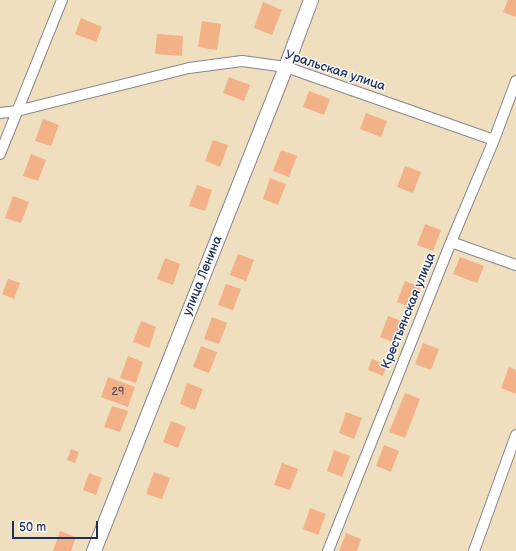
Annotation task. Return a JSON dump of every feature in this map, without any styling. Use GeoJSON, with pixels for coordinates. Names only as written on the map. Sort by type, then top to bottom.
{"type":"FeatureCollection","features":[{"type":"Feature","properties":{"kind":"main road","name":"улица Ленина"},"geometry":{"type":"LineString","coordinates":[[94,551],[286,67],[311,0]]}},
{"type":"Feature","properties":{"kind":"street"},"geometry":{"type":"LineString","coordinates":[[0,154],[62,0]]}},
{"type":"Feature","properties":{"kind":"street","name":"Уральская улица"},"geometry":{"type":"LineString","coordinates":[[0,113],[17,111],[189,68],[242,61],[286,67],[494,140]]}},
{"type":"Feature","properties":{"kind":"street","name":"Крестьянская улица"},"geometry":{"type":"LineString","coordinates":[[328,551],[451,242],[494,140],[516,81]]}},
{"type":"Feature","properties":{"kind":"street"},"geometry":{"type":"LineString","coordinates":[[451,242],[516,266]]}},
{"type":"Feature","properties":{"kind":"street"},"geometry":{"type":"LineString","coordinates":[[474,551],[516,435]]}},
{"type":"Feature","properties":{"kind":"building"},"geometry":{"type":"Polygon","coordinates":[[[508,0],[516,0],[516,17],[503,12],[508,0]]]}},
{"type":"Feature","properties":{"kind":"building"},"geometry":{"type":"Polygon","coordinates":[[[263,2],[282,10],[272,35],[254,28],[263,2]]]}},
{"type":"Feature","properties":{"kind":"building"},"geometry":{"type":"Polygon","coordinates":[[[81,18],[102,27],[96,42],[75,34],[81,18]]]}},
{"type":"Feature","properties":{"kind":"building"},"geometry":{"type":"Polygon","coordinates":[[[202,21],[221,24],[217,50],[198,47],[202,21]]]}},
{"type":"Feature","properties":{"kind":"building"},"geometry":{"type":"Polygon","coordinates":[[[157,34],[183,36],[182,56],[155,54],[157,34]]]}},
{"type":"Feature","properties":{"kind":"building"},"geometry":{"type":"Polygon","coordinates":[[[229,77],[250,85],[244,101],[223,93],[229,77]]]}},
{"type":"Feature","properties":{"kind":"building"},"geometry":{"type":"Polygon","coordinates":[[[309,91],[330,99],[324,115],[303,107],[309,91]]]}},
{"type":"Feature","properties":{"kind":"building"},"geometry":{"type":"Polygon","coordinates":[[[366,113],[387,121],[381,137],[360,129],[366,113]]]}},
{"type":"Feature","properties":{"kind":"building"},"geometry":{"type":"Polygon","coordinates":[[[43,119],[59,125],[51,146],[35,141],[43,119]]]}},
{"type":"Feature","properties":{"kind":"building"},"geometry":{"type":"Polygon","coordinates":[[[213,140],[228,145],[220,167],[205,161],[213,140]]]}},
{"type":"Feature","properties":{"kind":"building"},"geometry":{"type":"Polygon","coordinates":[[[281,150],[297,156],[289,177],[273,171],[281,150]]]}},
{"type":"Feature","properties":{"kind":"building"},"geometry":{"type":"Polygon","coordinates":[[[31,154],[46,160],[38,181],[23,176],[31,154]]]}},
{"type":"Feature","properties":{"kind":"building"},"geometry":{"type":"Polygon","coordinates":[[[405,166],[421,172],[413,193],[397,187],[405,166]]]}},
{"type":"Feature","properties":{"kind":"building"},"geometry":{"type":"Polygon","coordinates":[[[270,178],[286,184],[278,205],[263,199],[270,178]]]}},
{"type":"Feature","properties":{"kind":"building"},"geometry":{"type":"Polygon","coordinates":[[[197,185],[212,190],[205,211],[189,206],[197,185]]]}},
{"type":"Feature","properties":{"kind":"building"},"geometry":{"type":"Polygon","coordinates":[[[13,196],[29,202],[21,223],[5,218],[13,196]]]}},
{"type":"Feature","properties":{"kind":"building"},"geometry":{"type":"Polygon","coordinates":[[[425,224],[441,230],[433,251],[417,245],[425,224]]]}},
{"type":"Feature","properties":{"kind":"building"},"geometry":{"type":"Polygon","coordinates":[[[238,254],[254,260],[246,281],[230,275],[238,254]]]}},
{"type":"Feature","properties":{"kind":"building"},"geometry":{"type":"Polygon","coordinates":[[[460,257],[484,266],[477,283],[453,274],[460,257]]]}},
{"type":"Feature","properties":{"kind":"building"},"geometry":{"type":"Polygon","coordinates":[[[165,258],[180,264],[173,285],[157,279],[165,258]]]}},
{"type":"Feature","properties":{"kind":"building"},"geometry":{"type":"Polygon","coordinates":[[[8,279],[20,283],[14,299],[2,294],[8,279]]]}},
{"type":"Feature","properties":{"kind":"building"},"geometry":{"type":"Polygon","coordinates":[[[405,281],[421,287],[413,308],[397,302],[405,281]]]}},
{"type":"Feature","properties":{"kind":"building"},"geometry":{"type":"Polygon","coordinates":[[[226,284],[241,289],[233,310],[218,305],[226,284]]]}},
{"type":"Feature","properties":{"kind":"building"},"geometry":{"type":"Polygon","coordinates":[[[388,316],[404,322],[396,343],[380,337],[388,316]]]}},
{"type":"Feature","properties":{"kind":"building"},"geometry":{"type":"Polygon","coordinates":[[[212,317],[227,323],[219,344],[204,339],[212,317]]]}},
{"type":"Feature","properties":{"kind":"building"},"geometry":{"type":"Polygon","coordinates":[[[141,321],[156,327],[149,348],[133,342],[141,321]]]}},
{"type":"Feature","properties":{"kind":"building"},"geometry":{"type":"Polygon","coordinates":[[[423,343],[439,349],[431,370],[415,364],[423,343]]]}},
{"type":"Feature","properties":{"kind":"building"},"geometry":{"type":"Polygon","coordinates":[[[201,346],[217,352],[209,373],[193,367],[201,346]]]}},
{"type":"Feature","properties":{"kind":"building"},"geometry":{"type":"Polygon","coordinates":[[[128,356],[143,362],[136,383],[120,378],[128,356]]]}},
{"type":"Feature","properties":{"kind":"building"},"geometry":{"type":"Polygon","coordinates":[[[372,359],[387,365],[383,376],[368,370],[372,359]]]}},
{"type":"Feature","properties":{"kind":"building"},"geometry":{"type":"Polygon","coordinates":[[[509,367],[516,370],[516,394],[501,388],[509,367]]]}},
{"type":"Feature","properties":{"kind":"building"},"geometry":{"type":"Polygon","coordinates":[[[108,377],[135,387],[128,407],[101,397],[108,377]]]}},
{"type":"Feature","properties":{"kind":"building"},"geometry":{"type":"Polygon","coordinates":[[[187,383],[203,389],[195,410],[180,404],[187,383]]]}},
{"type":"Feature","properties":{"kind":"building"},"geometry":{"type":"Polygon","coordinates":[[[405,393],[420,399],[405,438],[389,432],[405,393]]]}},
{"type":"Feature","properties":{"kind":"building"},"geometry":{"type":"Polygon","coordinates":[[[112,406],[128,411],[120,432],[104,427],[112,406]]]}},
{"type":"Feature","properties":{"kind":"building"},"geometry":{"type":"Polygon","coordinates":[[[346,412],[362,418],[354,439],[339,433],[346,412]]]}},
{"type":"Feature","properties":{"kind":"building"},"geometry":{"type":"Polygon","coordinates":[[[171,421],[186,427],[178,448],[163,442],[171,421]]]}},
{"type":"Feature","properties":{"kind":"building"},"geometry":{"type":"Polygon","coordinates":[[[384,445],[399,451],[391,472],[376,466],[384,445]]]}},
{"type":"Feature","properties":{"kind":"building"},"geometry":{"type":"Polygon","coordinates":[[[71,449],[79,452],[75,463],[67,460],[71,449]]]}},
{"type":"Feature","properties":{"kind":"building"},"geometry":{"type":"Polygon","coordinates":[[[334,450],[350,456],[342,477],[327,471],[334,450]]]}},
{"type":"Feature","properties":{"kind":"building"},"geometry":{"type":"Polygon","coordinates":[[[282,463],[298,469],[290,490],[274,485],[282,463]]]}},
{"type":"Feature","properties":{"kind":"building"},"geometry":{"type":"Polygon","coordinates":[[[154,472],[170,478],[162,499],[146,494],[154,472]]]}},
{"type":"Feature","properties":{"kind":"building"},"geometry":{"type":"Polygon","coordinates":[[[89,473],[102,478],[96,495],[83,490],[89,473]]]}},
{"type":"Feature","properties":{"kind":"building"},"geometry":{"type":"Polygon","coordinates":[[[310,508],[326,514],[318,535],[303,529],[310,508]]]}},
{"type":"Feature","properties":{"kind":"building"},"geometry":{"type":"Polygon","coordinates":[[[60,531],[76,537],[71,551],[53,551],[60,531]]]}},
{"type":"Feature","properties":{"kind":"building"},"geometry":{"type":"Polygon","coordinates":[[[346,533],[361,539],[357,551],[339,551],[346,533]]]}}]}
